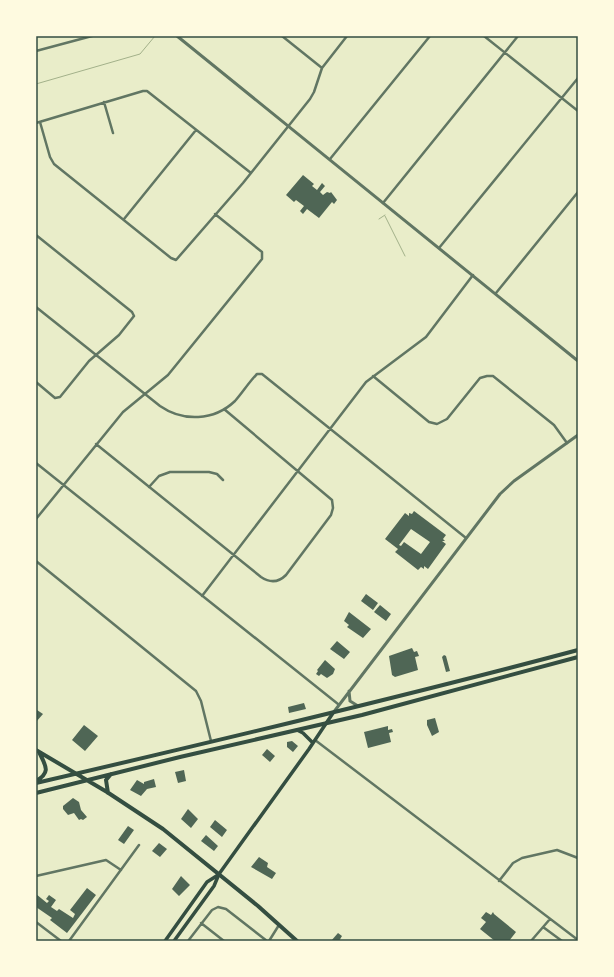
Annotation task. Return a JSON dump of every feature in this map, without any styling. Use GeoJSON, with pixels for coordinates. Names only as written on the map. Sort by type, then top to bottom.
{"type":"FeatureCollection","features":[{"type":"Feature","properties":{"kind":"main road"},"geometry":{"type":"LineString","coordinates":[[36,782],[77,774],[333,712],[360,707],[578,650]]}},
{"type":"Feature","properties":{"kind":"main road"},"geometry":{"type":"LineString","coordinates":[[36,793],[296,729],[362,715],[578,657]]}},
{"type":"Feature","properties":{"kind":"main road"},"geometry":{"type":"LineString","coordinates":[[174,941],[214,886],[219,874],[314,742],[333,712]]}},
{"type":"Feature","properties":{"kind":"main road"},"geometry":{"type":"LineString","coordinates":[[296,729],[314,742]]}},
{"type":"Feature","properties":{"kind":"main road"},"geometry":{"type":"LineString","coordinates":[[37,751],[108,793],[163,829],[279,924],[297,941]]}},
{"type":"Feature","properties":{"kind":"main road"},"geometry":{"type":"LineString","coordinates":[[36,782],[45,774],[46,770],[37,751]]}},
{"type":"Feature","properties":{"kind":"main road"},"geometry":{"type":"LineString","coordinates":[[108,793],[106,780],[111,774]]}},
{"type":"Feature","properties":{"kind":"main road"},"geometry":{"type":"LineString","coordinates":[[165,941],[207,882],[219,874]]}},
{"type":"Feature","properties":{"kind":"street"},"geometry":{"type":"LineString","coordinates":[[36,51],[92,36]]}},
{"type":"Feature","properties":{"kind":"street"},"geometry":{"type":"LineString","coordinates":[[177,36],[578,361]]}},
{"type":"Feature","properties":{"kind":"street"},"geometry":{"type":"LineString","coordinates":[[282,36],[322,68]]}},
{"type":"Feature","properties":{"kind":"street"},"geometry":{"type":"LineString","coordinates":[[40,122],[50,157],[54,164],[171,258],[176,260],[251,173],[312,96],[322,68],[347,36]]}},
{"type":"Feature","properties":{"kind":"street"},"geometry":{"type":"LineString","coordinates":[[330,159],[430,36]]}},
{"type":"Feature","properties":{"kind":"street"},"geometry":{"type":"LineString","coordinates":[[484,36],[578,112]]}},
{"type":"Feature","properties":{"kind":"street"},"geometry":{"type":"LineString","coordinates":[[383,202],[518,36]]}},
{"type":"Feature","properties":{"kind":"street"},"geometry":{"type":"LineString","coordinates":[[439,248],[578,78]]}},
{"type":"Feature","properties":{"kind":"street"},"geometry":{"type":"LineString","coordinates":[[36,123],[104,102],[143,91],[148,91],[251,173]]}},
{"type":"Feature","properties":{"kind":"street"},"geometry":{"type":"LineString","coordinates":[[104,102],[114,133]]}},
{"type":"Feature","properties":{"kind":"street"},"geometry":{"type":"LineString","coordinates":[[124,219],[196,130]]}},
{"type":"Feature","properties":{"kind":"street"},"geometry":{"type":"LineString","coordinates":[[496,293],[578,192]]}},
{"type":"Feature","properties":{"kind":"street"},"geometry":{"type":"LineString","coordinates":[[36,519],[123,412],[168,375],[262,259],[263,253],[215,214]]}},
{"type":"Feature","properties":{"kind":"street"},"geometry":{"type":"LineString","coordinates":[[36,235],[133,314],[131,321],[119,335],[95,355],[58,398],[36,382]]}},
{"type":"Feature","properties":{"kind":"street"},"geometry":{"type":"LineString","coordinates":[[202,596],[366,382],[426,337],[473,275]]}},
{"type":"Feature","properties":{"kind":"street"},"geometry":{"type":"LineString","coordinates":[[36,307],[144,394],[167,411],[184,417],[203,417],[223,409],[236,400],[258,374],[262,374],[466,538]]}},
{"type":"Feature","properties":{"kind":"street"},"geometry":{"type":"LineString","coordinates":[[373,376],[429,422],[437,424],[447,419],[480,378],[493,376],[549,421],[567,443]]}},
{"type":"Feature","properties":{"kind":"street"},"geometry":{"type":"LineString","coordinates":[[96,444],[266,580],[278,581],[286,575],[331,515],[334,508],[330,496],[223,409]]}},
{"type":"Feature","properties":{"kind":"street"},"geometry":{"type":"LineString","coordinates":[[333,712],[505,488],[578,436]]}},
{"type":"Feature","properties":{"kind":"street"},"geometry":{"type":"LineString","coordinates":[[36,463],[338,704]]}},
{"type":"Feature","properties":{"kind":"street"},"geometry":{"type":"LineString","coordinates":[[149,486],[160,476],[170,472],[210,472],[217,474],[223,480]]}},
{"type":"Feature","properties":{"kind":"street"},"geometry":{"type":"LineString","coordinates":[[36,561],[196,691],[201,701],[211,741]]}},
{"type":"Feature","properties":{"kind":"street"},"geometry":{"type":"LineString","coordinates":[[349,691],[350,701],[360,707]]}},
{"type":"Feature","properties":{"kind":"street"},"geometry":{"type":"LineString","coordinates":[[314,742],[578,940]]}},
{"type":"Feature","properties":{"kind":"street"},"geometry":{"type":"LineString","coordinates":[[69,941],[139,845]]}},
{"type":"Feature","properties":{"kind":"street"},"geometry":{"type":"LineString","coordinates":[[499,881],[513,863],[522,858],[557,850],[578,858]]}},
{"type":"Feature","properties":{"kind":"street"},"geometry":{"type":"LineString","coordinates":[[36,876],[106,860],[121,870]]}},
{"type":"Feature","properties":{"kind":"street"},"geometry":{"type":"LineString","coordinates":[[188,941],[212,910],[221,907],[268,941],[279,924]]}},
{"type":"Feature","properties":{"kind":"street"},"geometry":{"type":"LineString","coordinates":[[531,941],[550,919]]}},
{"type":"Feature","properties":{"kind":"street"},"geometry":{"type":"LineString","coordinates":[[36,922],[61,941]]}},
{"type":"Feature","properties":{"kind":"street"},"geometry":{"type":"LineString","coordinates":[[202,923],[224,941]]}},
{"type":"Feature","properties":{"kind":"street"},"geometry":{"type":"LineString","coordinates":[[543,927],[562,941]]}},
{"type":"Feature","properties":{"kind":"building"},"geometry":{"type":"Polygon","coordinates":[[[303,175],[314,184],[312,186],[317,190],[322,183],[325,186],[320,192],[323,195],[327,192],[331,192],[337,200],[334,204],[332,202],[319,218],[307,209],[303,214],[300,211],[304,206],[296,200],[294,202],[286,195],[303,175]]]}},
{"type":"Feature","properties":{"kind":"building"},"geometry":{"type":"Polygon","coordinates":[[[414,511],[446,535],[443,539],[445,541],[442,541],[446,544],[428,569],[424,566],[424,569],[421,567],[418,570],[395,552],[398,549],[385,539],[405,513],[409,516],[409,513],[412,514],[414,511]],[[411,529],[399,545],[401,546],[404,542],[421,554],[430,542],[411,529]]]}},
{"type":"Feature","properties":{"kind":"building"},"geometry":{"type":"Polygon","coordinates":[[[366,594],[378,603],[373,610],[361,601],[366,594]]]}},
{"type":"Feature","properties":{"kind":"building"},"geometry":{"type":"Polygon","coordinates":[[[380,605],[391,614],[386,621],[374,612],[380,605]]]}},
{"type":"Feature","properties":{"kind":"building"},"geometry":{"type":"Polygon","coordinates":[[[349,612],[371,629],[363,638],[347,627],[349,625],[344,621],[349,612]]]}},
{"type":"Feature","properties":{"kind":"building"},"geometry":{"type":"Polygon","coordinates":[[[337,641],[350,652],[344,659],[330,649],[337,641]]]}},
{"type":"Feature","properties":{"kind":"building"},"geometry":{"type":"Polygon","coordinates":[[[412,648],[414,652],[417,651],[419,656],[415,657],[418,670],[395,677],[392,675],[389,656],[412,648]]]}},
{"type":"Feature","properties":{"kind":"building"},"geometry":{"type":"Polygon","coordinates":[[[444,655],[446,656],[450,671],[446,672],[442,657],[444,655]]]}},
{"type":"Feature","properties":{"kind":"building"},"geometry":{"type":"Polygon","coordinates":[[[325,660],[335,669],[333,674],[327,678],[321,674],[319,676],[316,674],[318,671],[317,670],[325,660]]]}},
{"type":"Feature","properties":{"kind":"building"},"geometry":{"type":"Polygon","coordinates":[[[304,703],[306,709],[289,713],[288,707],[304,703]]]}},
{"type":"Feature","properties":{"kind":"building"},"geometry":{"type":"Polygon","coordinates":[[[37,710],[43,714],[36,722],[36,712],[37,710]]]}},
{"type":"Feature","properties":{"kind":"building"},"geometry":{"type":"Polygon","coordinates":[[[435,718],[439,732],[432,736],[427,725],[427,720],[435,718]]]}},
{"type":"Feature","properties":{"kind":"building"},"geometry":{"type":"Polygon","coordinates":[[[84,725],[98,736],[85,751],[72,740],[84,725]]]}},
{"type":"Feature","properties":{"kind":"building"},"geometry":{"type":"Polygon","coordinates":[[[388,726],[388,730],[392,729],[393,732],[389,733],[391,742],[368,748],[364,732],[388,726]]]}},
{"type":"Feature","properties":{"kind":"building"},"geometry":{"type":"Polygon","coordinates":[[[292,741],[298,746],[293,752],[287,747],[287,742],[292,741]]]}},
{"type":"Feature","properties":{"kind":"building"},"geometry":{"type":"Polygon","coordinates":[[[267,749],[275,756],[270,762],[262,755],[267,749]]]}},
{"type":"Feature","properties":{"kind":"building"},"geometry":{"type":"Polygon","coordinates":[[[184,770],[186,781],[178,783],[175,772],[184,770]]]}},
{"type":"Feature","properties":{"kind":"building"},"geometry":{"type":"Polygon","coordinates":[[[154,779],[156,787],[147,789],[141,796],[130,790],[137,780],[144,784],[144,782],[154,779]]]}},
{"type":"Feature","properties":{"kind":"building"},"geometry":{"type":"Polygon","coordinates":[[[73,798],[79,802],[81,810],[87,817],[83,820],[79,820],[74,813],[68,815],[63,809],[63,806],[73,798]]]}},
{"type":"Feature","properties":{"kind":"building"},"geometry":{"type":"Polygon","coordinates":[[[188,809],[198,819],[191,828],[181,819],[188,809]]]}},
{"type":"Feature","properties":{"kind":"building"},"geometry":{"type":"Polygon","coordinates":[[[215,820],[227,830],[222,837],[210,827],[215,820]]]}},
{"type":"Feature","properties":{"kind":"building"},"geometry":{"type":"Polygon","coordinates":[[[128,826],[134,830],[124,844],[118,840],[128,826]]]}},
{"type":"Feature","properties":{"kind":"building"},"geometry":{"type":"Polygon","coordinates":[[[206,835],[218,846],[214,851],[201,841],[206,835]]]}},
{"type":"Feature","properties":{"kind":"building"},"geometry":{"type":"Polygon","coordinates":[[[159,843],[167,849],[160,857],[152,851],[159,843]]]}},
{"type":"Feature","properties":{"kind":"building"},"geometry":{"type":"Polygon","coordinates":[[[259,857],[268,863],[267,867],[276,873],[272,879],[251,867],[259,857]]]}},
{"type":"Feature","properties":{"kind":"building"},"geometry":{"type":"Polygon","coordinates":[[[181,876],[190,885],[179,896],[172,889],[181,876]]]}},
{"type":"Feature","properties":{"kind":"building"},"geometry":{"type":"Polygon","coordinates":[[[87,888],[96,895],[67,933],[50,920],[52,918],[36,907],[36,894],[47,903],[49,901],[46,899],[49,895],[56,900],[51,907],[57,911],[59,909],[73,918],[75,914],[70,910],[87,888]]]}},
{"type":"Feature","properties":{"kind":"building"},"geometry":{"type":"Polygon","coordinates":[[[486,912],[491,915],[493,912],[516,932],[509,941],[495,941],[480,929],[486,922],[481,918],[486,912]]]}},
{"type":"Feature","properties":{"kind":"building"},"geometry":{"type":"Polygon","coordinates":[[[338,933],[342,936],[339,941],[331,941],[338,933]]]}},
{"type":"Feature","properties":{"kind":"waterway"},"geometry":{"type":"LineString","coordinates":[[36,84],[140,54],[155,36]]}},
{"type":"Feature","properties":{"kind":"waterway"},"geometry":{"type":"LineString","coordinates":[[379,219],[385,215]]}},
{"type":"Feature","properties":{"kind":"waterway"},"geometry":{"type":"LineString","coordinates":[[385,216],[405,256]]}}]}
